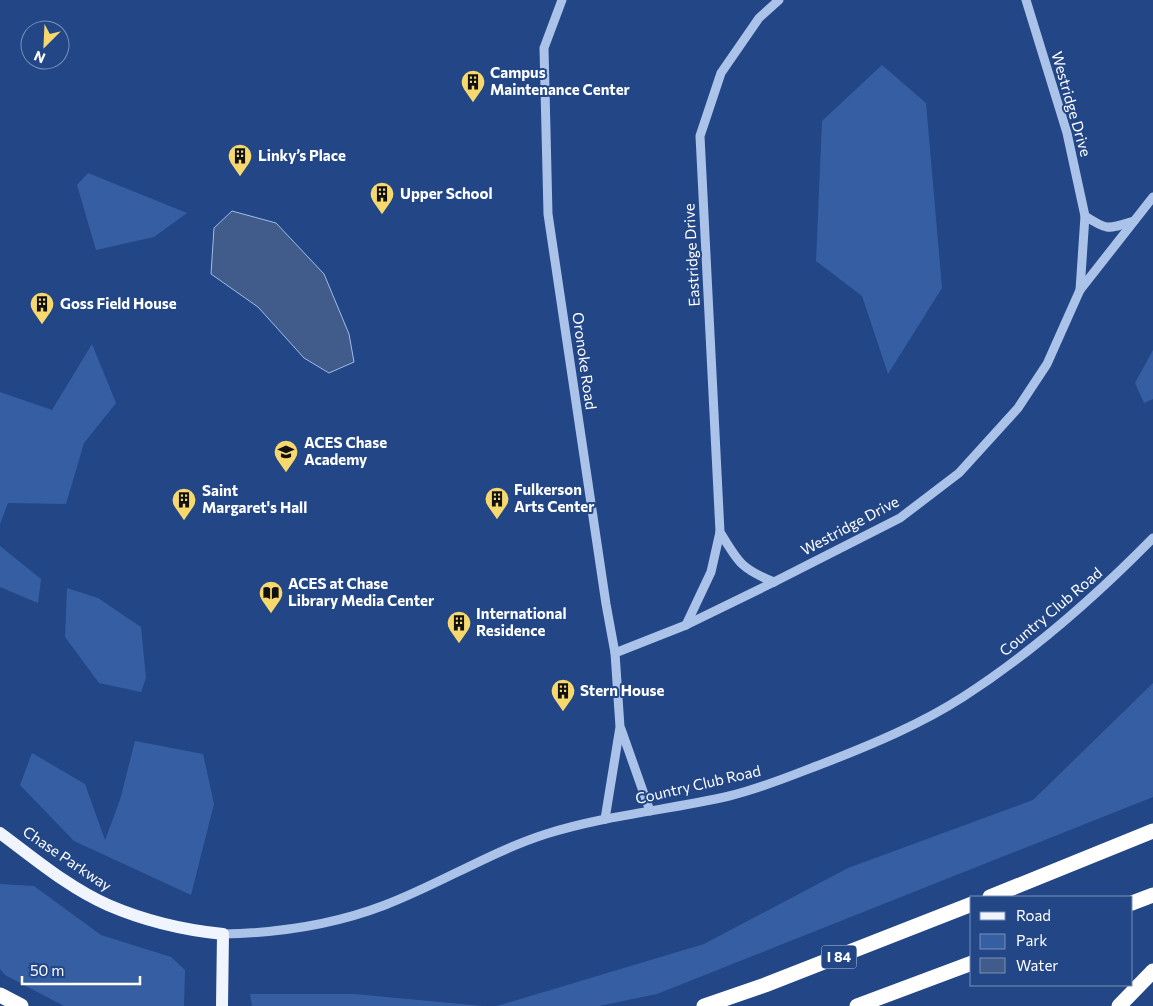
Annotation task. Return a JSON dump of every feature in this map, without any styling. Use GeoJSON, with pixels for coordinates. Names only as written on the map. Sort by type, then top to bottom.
{"type":"FeatureCollection","features":[{"type":"Feature","properties":{"kind":"highway"},"geometry":{"type":"LineString","coordinates":[[993,896],[1153,832]]}},
{"type":"Feature","properties":{"kind":"highway"},"geometry":{"type":"LineString","coordinates":[[1133,903],[1153,895]]}},
{"type":"Feature","properties":{"kind":"highway","name":"I 84"},"geometry":{"type":"LineString","coordinates":[[704,1006],[765,985],[970,905]]}},
{"type":"Feature","properties":{"kind":"highway"},"geometry":{"type":"LineString","coordinates":[[857,1006],[970,964]]}},
{"type":"Feature","properties":{"kind":"highway"},"geometry":{"type":"LineString","coordinates":[[1119,1006],[1153,971]]}},
{"type":"Feature","properties":{"kind":"highway"},"geometry":{"type":"LineString","coordinates":[[0,995],[21,1006]]}},
{"type":"Feature","properties":{"kind":"main road","name":"Chase Parkway"},"geometry":{"type":"LineString","coordinates":[[0,833],[77,888],[107,905],[166,925],[197,932],[222,934]]}},
{"type":"Feature","properties":{"kind":"main road"},"geometry":{"type":"LineString","coordinates":[[222,934],[222,1006]]}},
{"type":"Feature","properties":{"kind":"street","name":"Oronoke Road"},"geometry":{"type":"LineString","coordinates":[[562,0],[544,48],[548,214],[604,594],[615,653],[620,727],[605,819]]}},
{"type":"Feature","properties":{"kind":"street","name":"Eastridge Drive"},"geometry":{"type":"LineString","coordinates":[[686,625],[711,572],[720,532],[700,136],[721,73],[759,18],[779,0]]}},
{"type":"Feature","properties":{"kind":"street","name":"Westridge Drive"},"geometry":{"type":"LineString","coordinates":[[615,653],[686,625],[900,518],[959,473],[1018,408],[1047,364],[1080,290],[1085,216],[1067,133],[1026,0]]}},
{"type":"Feature","properties":{"kind":"street"},"geometry":{"type":"LineString","coordinates":[[1080,290],[1153,197]]}},
{"type":"Feature","properties":{"kind":"street"},"geometry":{"type":"LineString","coordinates":[[1085,216],[1102,227],[1114,227],[1134,221]]}},
{"type":"Feature","properties":{"kind":"street","name":"Eastridge Drive"},"geometry":{"type":"LineString","coordinates":[[720,532],[738,561],[753,574],[774,582]]}},
{"type":"Feature","properties":{"kind":"street","name":"Country Club Road"},"geometry":{"type":"LineString","coordinates":[[222,934],[282,930],[343,919],[388,904],[521,843],[565,828],[729,796],[756,788],[848,753],[937,712],[994,676],[1077,612],[1153,538]]}},
{"type":"Feature","properties":{"kind":"street","name":"Oronoke Road"},"geometry":{"type":"LineString","coordinates":[[620,727],[650,811]]}},
{"type":"Feature","properties":{"kind":"green space"},"geometry":{"type":"Polygon","coordinates":[[[882,65],[926,103],[942,288],[888,374],[862,296],[816,261],[822,121],[882,65]]]}},
{"type":"Feature","properties":{"kind":"green space"},"geometry":{"type":"Polygon","coordinates":[[[88,173],[187,213],[154,237],[96,250],[77,185],[88,173]]]}},
{"type":"Feature","properties":{"kind":"green space"},"geometry":{"type":"Polygon","coordinates":[[[92,344],[116,403],[84,443],[66,504],[8,503],[0,524],[0,392],[52,410],[92,344]]]}},
{"type":"Feature","properties":{"kind":"green space"},"geometry":{"type":"Polygon","coordinates":[[[1153,350],[1153,399],[1144,403],[1135,383],[1153,350]]]}},
{"type":"Feature","properties":{"kind":"green space"},"geometry":{"type":"Polygon","coordinates":[[[0,546],[41,579],[38,603],[0,587],[0,546]]]}},
{"type":"Feature","properties":{"kind":"green space"},"geometry":{"type":"Polygon","coordinates":[[[67,588],[98,598],[141,627],[146,678],[141,692],[99,683],[65,637],[67,588]]]}},
{"type":"Feature","properties":{"kind":"green space"},"geometry":{"type":"Polygon","coordinates":[[[1153,683],[1153,797],[657,994],[599,1006],[497,1006],[704,944],[848,868],[1033,800],[1153,683]]]}},
{"type":"Feature","properties":{"kind":"green space"},"geometry":{"type":"Polygon","coordinates":[[[135,741],[203,754],[214,804],[191,895],[74,841],[20,785],[32,753],[85,784],[105,840],[120,800],[135,741]]]}},
{"type":"Feature","properties":{"kind":"green space"},"geometry":{"type":"Polygon","coordinates":[[[0,884],[34,886],[101,935],[171,957],[185,970],[184,1006],[64,1006],[5,975],[0,969],[0,884]]]}},
{"type":"Feature","properties":{"kind":"green space"},"geometry":{"type":"Polygon","coordinates":[[[250,994],[354,994],[483,1006],[252,1006],[250,994]]]}},
{"type":"Feature","properties":{"kind":"water"},"geometry":{"type":"Polygon","coordinates":[[[232,211],[276,223],[324,274],[349,334],[354,362],[329,373],[304,358],[258,307],[211,274],[214,228],[232,211]]]}},
{"type":"Feature","properties":{"kind":"place","name":"Campus Maintenance Center"},"geometry":{"type":"Point","coordinates":[473,103]}},
{"type":"Feature","properties":{"kind":"place","name":"Linky’s Place"},"geometry":{"type":"Point","coordinates":[240,177]}},
{"type":"Feature","properties":{"kind":"place","name":"Upper School"},"geometry":{"type":"Point","coordinates":[382,215]}},
{"type":"Feature","properties":{"kind":"place","name":"Goss Field House"},"geometry":{"type":"Point","coordinates":[42,325]}},
{"type":"Feature","properties":{"kind":"place","name":"ACES Chase Academy"},"geometry":{"type":"Point","coordinates":[286,473]}},
{"type":"Feature","properties":{"kind":"place","name":"Fulkerson Arts Center"},"geometry":{"type":"Point","coordinates":[497,520]}},
{"type":"Feature","properties":{"kind":"place","name":"Saint Margaret's Hall"},"geometry":{"type":"Point","coordinates":[184,521]}},
{"type":"Feature","properties":{"kind":"place","name":"ACES at Chase Library Media Center"},"geometry":{"type":"Point","coordinates":[271,614]}},
{"type":"Feature","properties":{"kind":"place","name":"International Residence"},"geometry":{"type":"Point","coordinates":[459,644]}},
{"type":"Feature","properties":{"kind":"place","name":"Stern House"},"geometry":{"type":"Point","coordinates":[563,712]}}]}
